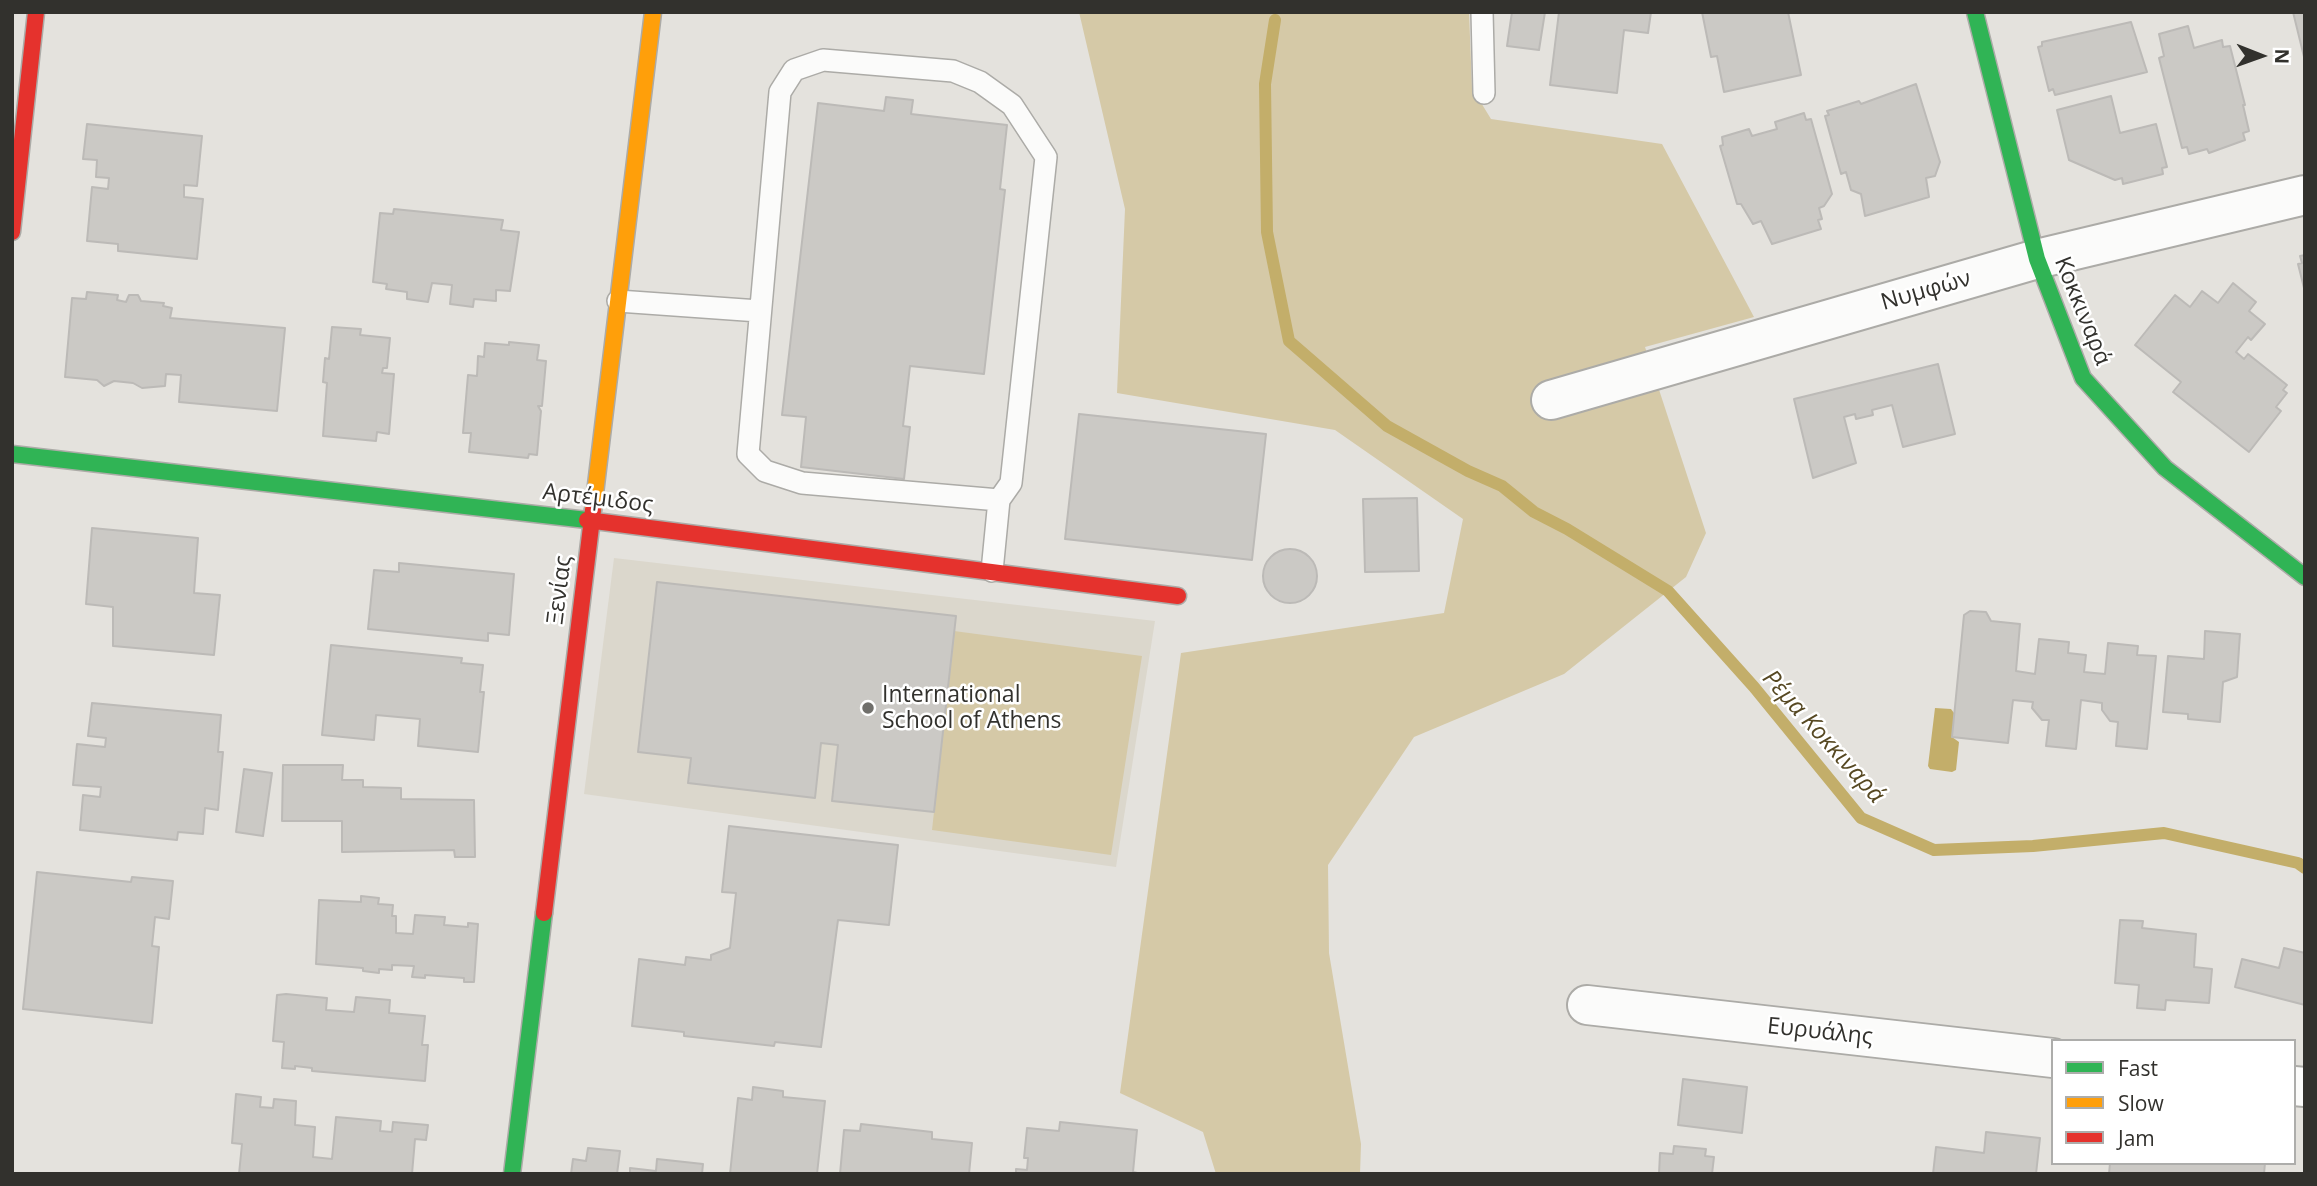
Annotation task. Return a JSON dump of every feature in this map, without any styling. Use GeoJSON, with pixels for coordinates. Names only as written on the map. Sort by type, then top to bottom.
{"type":"FeatureCollection","features":[{"type":"Feature","properties":{"kind":"street"},"geometry":{"type":"LineString","coordinates":[[12,232],[37,12]]}},
{"type":"Feature","properties":{"kind":"street","name":"Ξενίας"},"geometry":{"type":"LineString","coordinates":[[512,1174],[653,12]]}},
{"type":"Feature","properties":{"kind":"street","name":"Κοκκιναρά"},"geometry":{"type":"LineString","coordinates":[[1975,12],[2036,259],[2082,378],[2165,468],[2305,577]]}},
{"type":"Feature","properties":{"kind":"street","name":"Νυμφών"},"geometry":{"type":"LineString","coordinates":[[1551,400],[2036,259],[2305,195]]}},
{"type":"Feature","properties":{"kind":"street","name":"Αρτέμιδος"},"geometry":{"type":"LineString","coordinates":[[12,454],[591,520],[1178,596]]}},
{"type":"Feature","properties":{"kind":"street","name":"Ευρυάλης"},"geometry":{"type":"LineString","coordinates":[[1587,1005],[2051,1058]]}},
{"type":"Feature","properties":{"kind":"lane"},"geometry":{"type":"LineString","coordinates":[[1482,12],[1484,93]]}},
{"type":"Feature","properties":{"kind":"lane"},"geometry":{"type":"LineString","coordinates":[[992,571],[999,500],[1011,483],[1046,157],[1012,105],[980,82],[953,71],[823,60],[794,70],[780,92],[748,454],[765,471],[802,483],[999,500]]}},
{"type":"Feature","properties":{"kind":"lane"},"geometry":{"type":"LineString","coordinates":[[618,301],[759,311]]}},
{"type":"Feature","properties":{"kind":"shaded area"},"geometry":{"type":"Polygon","coordinates":[[[1079,12],[1469,12],[1472,88],[1491,119],[1662,144],[1754,317],[1645,347],[1706,533],[1686,577],[1564,674],[1414,737],[1328,865],[1329,953],[1361,1144],[1360,1174],[1216,1174],[1203,1132],[1120,1093],[1181,653],[1444,613],[1463,519],[1335,430],[1117,393],[1125,209],[1079,12]]]}},
{"type":"Feature","properties":{"kind":"shaded area","name":"International School of Athens"},"geometry":{"type":"Polygon","coordinates":[[[614,558],[1155,621],[1116,867],[584,794],[614,558]]]}},
{"type":"Feature","properties":{"kind":"shaded area"},"geometry":{"type":"Polygon","coordinates":[[[954,631],[1142,656],[1111,855],[932,830],[954,631]]]}},
{"type":"Feature","properties":{"kind":"shaded area"},"geometry":{"type":"Polygon","coordinates":[[[1935,708],[1951,709],[1954,713],[1952,737],[1959,742],[1956,770],[1952,772],[1930,769],[1928,766],[1935,708]]]}},
{"type":"Feature","properties":{"kind":"building"},"geometry":{"type":"Polygon","coordinates":[[[1512,12],[1545,12],[1539,50],[1507,46],[1512,12]]]}},
{"type":"Feature","properties":{"kind":"building"},"geometry":{"type":"Polygon","coordinates":[[[1559,12],[1651,12],[1648,33],[1624,30],[1617,93],[1550,85],[1559,12]]]}},
{"type":"Feature","properties":{"kind":"building"},"geometry":{"type":"Polygon","coordinates":[[[1702,12],[1788,12],[1801,75],[1724,92],[1717,56],[1711,57],[1702,12]]]}},
{"type":"Feature","properties":{"kind":"building"},"geometry":{"type":"Polygon","coordinates":[[[2293,12],[2305,12],[2305,61],[2293,12]]]}},
{"type":"Feature","properties":{"kind":"building"},"geometry":{"type":"Polygon","coordinates":[[[2131,22],[2147,72],[2055,95],[2053,89],[2049,91],[2038,47],[2042,46],[2042,42],[2131,22]]]}},
{"type":"Feature","properties":{"kind":"building"},"geometry":{"type":"Polygon","coordinates":[[[2188,26],[2194,48],[2222,40],[2223,47],[2230,46],[2245,105],[2249,131],[2243,133],[2245,140],[2209,153],[2207,149],[2189,154],[2187,147],[2182,148],[2159,58],[2164,56],[2159,34],[2188,26]]]}},
{"type":"Feature","properties":{"kind":"building"},"geometry":{"type":"Polygon","coordinates":[[[1916,84],[1940,162],[1935,176],[1926,178],[1929,197],[1865,216],[1861,194],[1851,190],[1846,172],[1841,174],[1825,116],[1829,115],[1827,111],[1859,101],[1861,104],[1916,84]]]}},
{"type":"Feature","properties":{"kind":"building"},"geometry":{"type":"Polygon","coordinates":[[[2111,96],[2120,133],[2156,124],[2167,167],[2162,168],[2163,174],[2123,184],[2122,178],[2115,180],[2069,160],[2057,110],[2111,96]]]}},
{"type":"Feature","properties":{"kind":"building"},"geometry":{"type":"Polygon","coordinates":[[[886,97],[913,100],[911,114],[1007,125],[1000,189],[1005,190],[984,374],[910,366],[903,426],[910,427],[904,479],[801,467],[806,417],[782,415],[818,103],[884,111],[886,97]]]}},
{"type":"Feature","properties":{"kind":"building"},"geometry":{"type":"Polygon","coordinates":[[[1804,113],[1806,120],[1811,119],[1832,194],[1824,206],[1819,208],[1822,219],[1818,220],[1821,229],[1772,244],[1761,221],[1753,224],[1741,204],[1737,204],[1720,146],[1723,145],[1722,137],[1749,129],[1752,136],[1777,129],[1775,122],[1804,113]]]}},
{"type":"Feature","properties":{"kind":"building"},"geometry":{"type":"Polygon","coordinates":[[[87,124],[202,136],[197,186],[184,185],[184,197],[203,199],[197,259],[118,251],[118,244],[87,241],[92,187],[108,189],[109,178],[96,177],[97,160],[83,159],[87,124]]]}},
{"type":"Feature","properties":{"kind":"building"},"geometry":{"type":"Polygon","coordinates":[[[394,209],[503,220],[501,230],[519,232],[510,291],[496,290],[496,301],[474,299],[473,307],[450,304],[452,285],[432,283],[428,302],[407,299],[407,292],[386,289],[387,284],[373,282],[380,213],[393,214],[394,209]]]}},
{"type":"Feature","properties":{"kind":"building"},"geometry":{"type":"Polygon","coordinates":[[[2305,255],[2305,292],[2298,264],[2302,263],[2300,256],[2305,255]]]}},
{"type":"Feature","properties":{"kind":"building"},"geometry":{"type":"Polygon","coordinates":[[[2233,283],[2256,302],[2249,311],[2265,324],[2251,340],[2248,337],[2236,352],[2244,359],[2248,354],[2287,385],[2283,390],[2287,393],[2276,407],[2281,411],[2249,452],[2173,392],[2181,382],[2135,345],[2175,295],[2190,307],[2202,291],[2218,303],[2233,283]]]}},
{"type":"Feature","properties":{"kind":"building"},"geometry":{"type":"Polygon","coordinates":[[[87,292],[118,295],[117,300],[126,302],[129,295],[138,295],[141,301],[164,303],[163,306],[172,308],[170,318],[285,328],[277,411],[179,402],[181,375],[166,374],[165,386],[142,388],[133,383],[114,381],[104,386],[97,380],[65,377],[72,298],[86,299],[87,292]]]}},
{"type":"Feature","properties":{"kind":"building"},"geometry":{"type":"Polygon","coordinates":[[[332,327],[361,329],[360,335],[390,338],[387,368],[383,368],[382,373],[394,374],[389,434],[377,432],[376,441],[323,436],[327,383],[323,382],[325,358],[329,359],[332,327]]]}},
{"type":"Feature","properties":{"kind":"building"},"geometry":{"type":"Polygon","coordinates":[[[509,342],[539,345],[537,360],[546,361],[542,406],[538,406],[541,411],[537,455],[529,454],[528,458],[469,452],[471,433],[463,433],[468,375],[477,376],[478,356],[484,357],[485,343],[509,345],[509,342]]]}},
{"type":"Feature","properties":{"kind":"building"},"geometry":{"type":"Polygon","coordinates":[[[1938,364],[1955,434],[1903,447],[1892,405],[1872,410],[1873,415],[1856,419],[1855,414],[1844,417],[1856,463],[1813,478],[1794,399],[1938,364]]]}},
{"type":"Feature","properties":{"kind":"building"},"geometry":{"type":"Polygon","coordinates":[[[1079,414],[1266,434],[1252,560],[1065,539],[1079,414]]]}},
{"type":"Feature","properties":{"kind":"building"},"geometry":{"type":"Polygon","coordinates":[[[1417,498],[1419,571],[1365,572],[1363,499],[1417,498]]]}},
{"type":"Feature","properties":{"kind":"building"},"geometry":{"type":"Polygon","coordinates":[[[92,528],[198,538],[194,593],[220,595],[214,655],[113,646],[113,607],[86,604],[92,528]]]}},
{"type":"Feature","properties":{"kind":"building"},"geometry":{"type":"Polygon","coordinates":[[[1290,549],[1309,557],[1317,576],[1309,595],[1290,603],[1271,595],[1263,576],[1271,557],[1290,549]]]}},
{"type":"Feature","properties":{"kind":"building"},"geometry":{"type":"Polygon","coordinates":[[[399,563],[514,574],[509,635],[488,633],[488,641],[368,629],[374,570],[399,572],[399,563]]]}},
{"type":"Feature","properties":{"kind":"building"},"geometry":{"type":"Polygon","coordinates":[[[657,582],[956,616],[934,812],[832,801],[838,745],[821,743],[815,798],[688,783],[691,758],[638,752],[657,582]]]}},
{"type":"Feature","properties":{"kind":"building"},"geometry":{"type":"Polygon","coordinates":[[[1970,611],[1986,612],[1991,621],[2020,624],[2016,671],[2035,674],[2039,639],[2069,642],[2068,653],[2086,655],[2084,672],[2105,674],[2108,643],[2138,646],[2137,655],[2156,656],[2147,749],[2116,746],[2118,722],[2110,721],[2102,710],[2102,703],[2081,700],[2076,749],[2046,746],[2049,720],[2042,720],[2032,708],[2033,702],[2013,700],[2008,743],[1952,737],[1964,615],[1970,611]]]}},
{"type":"Feature","properties":{"kind":"building"},"geometry":{"type":"Polygon","coordinates":[[[2205,631],[2240,634],[2237,677],[2223,682],[2220,722],[2188,719],[2188,714],[2163,712],[2168,656],[2204,659],[2205,631]]]}},
{"type":"Feature","properties":{"kind":"building"},"geometry":{"type":"Polygon","coordinates":[[[331,645],[462,658],[461,663],[483,665],[480,692],[484,692],[478,752],[418,746],[420,719],[376,715],[374,740],[322,735],[331,645]]]}},
{"type":"Feature","properties":{"kind":"building"},"geometry":{"type":"Polygon","coordinates":[[[92,703],[221,715],[218,752],[223,752],[218,810],[205,808],[203,834],[178,832],[177,840],[80,830],[83,795],[100,797],[101,787],[73,785],[77,744],[105,747],[106,738],[88,736],[92,703]]]}},
{"type":"Feature","properties":{"kind":"building"},"geometry":{"type":"Polygon","coordinates":[[[283,765],[343,765],[342,780],[363,780],[363,787],[401,788],[401,799],[474,800],[475,857],[455,857],[454,850],[342,852],[342,821],[282,821],[283,765]]]}},
{"type":"Feature","properties":{"kind":"building"},"geometry":{"type":"Polygon","coordinates":[[[244,769],[272,773],[263,836],[236,832],[244,769]]]}},
{"type":"Feature","properties":{"kind":"building"},"geometry":{"type":"Polygon","coordinates":[[[729,826],[898,845],[889,925],[838,920],[821,1047],[775,1042],[774,1046],[684,1036],[684,1032],[632,1026],[639,959],[685,965],[686,957],[711,960],[711,955],[730,948],[736,893],[722,892],[729,826]]]}},
{"type":"Feature","properties":{"kind":"building"},"geometry":{"type":"Polygon","coordinates":[[[37,872],[131,882],[132,877],[173,881],[169,919],[155,917],[152,946],[159,947],[152,1023],[23,1009],[37,872]]]}},
{"type":"Feature","properties":{"kind":"building"},"geometry":{"type":"Polygon","coordinates":[[[361,896],[379,898],[378,904],[393,905],[392,916],[396,916],[396,933],[413,934],[415,915],[445,917],[444,925],[468,927],[468,923],[478,924],[474,982],[464,982],[464,978],[425,975],[425,978],[412,977],[414,966],[392,965],[392,970],[379,969],[379,973],[363,971],[363,968],[316,964],[319,900],[361,902],[361,896]]]}},
{"type":"Feature","properties":{"kind":"building"},"geometry":{"type":"Polygon","coordinates":[[[2120,920],[2143,921],[2142,928],[2196,934],[2194,967],[2212,969],[2209,1003],[2166,1000],[2165,1010],[2137,1008],[2139,985],[2115,983],[2120,920]]]}},
{"type":"Feature","properties":{"kind":"building"},"geometry":{"type":"Polygon","coordinates":[[[2284,948],[2305,953],[2305,1005],[2235,987],[2242,959],[2279,968],[2284,948]]]}},
{"type":"Feature","properties":{"kind":"building"},"geometry":{"type":"Polygon","coordinates":[[[277,995],[327,998],[326,1010],[354,1012],[356,997],[390,1000],[389,1013],[425,1016],[422,1045],[428,1045],[425,1081],[312,1071],[312,1068],[295,1066],[295,1069],[282,1068],[284,1042],[273,1041],[277,995]]]}},
{"type":"Feature","properties":{"kind":"building"},"geometry":{"type":"Polygon","coordinates":[[[1683,1079],[1747,1087],[1742,1133],[1678,1125],[1683,1079]]]}},
{"type":"Feature","properties":{"kind":"building"},"geometry":{"type":"Polygon","coordinates":[[[753,1087],[783,1091],[783,1097],[825,1101],[817,1174],[730,1174],[738,1098],[752,1100],[753,1087]]]}},
{"type":"Feature","properties":{"kind":"building"},"geometry":{"type":"Polygon","coordinates":[[[236,1094],[261,1097],[260,1107],[273,1108],[274,1099],[296,1101],[295,1125],[315,1127],[313,1157],[332,1159],[336,1117],[381,1121],[380,1131],[392,1132],[393,1122],[428,1125],[426,1140],[415,1139],[412,1174],[239,1174],[242,1144],[232,1143],[236,1094]]]}},
{"type":"Feature","properties":{"kind":"building"},"geometry":{"type":"Polygon","coordinates":[[[1060,1122],[1137,1130],[1133,1172],[1142,1174],[1016,1174],[1016,1169],[1027,1170],[1028,1158],[1024,1158],[1027,1128],[1059,1131],[1060,1122]]]}},
{"type":"Feature","properties":{"kind":"building"},"geometry":{"type":"Polygon","coordinates":[[[861,1124],[932,1132],[932,1139],[972,1143],[969,1174],[840,1174],[844,1130],[860,1131],[861,1124]]]}},
{"type":"Feature","properties":{"kind":"building"},"geometry":{"type":"Polygon","coordinates":[[[1986,1132],[2040,1138],[2036,1174],[1933,1174],[1936,1147],[1984,1153],[1986,1132]]]}},
{"type":"Feature","properties":{"kind":"building"},"geometry":{"type":"Polygon","coordinates":[[[1674,1146],[1706,1149],[1705,1156],[1714,1157],[1712,1174],[1659,1174],[1660,1153],[1673,1154],[1674,1146]]]}},
{"type":"Feature","properties":{"kind":"building"},"geometry":{"type":"Polygon","coordinates":[[[588,1148],[620,1151],[617,1174],[571,1174],[573,1159],[586,1161],[588,1148]]]}},
{"type":"Feature","properties":{"kind":"building"},"geometry":{"type":"Polygon","coordinates":[[[657,1159],[703,1164],[702,1174],[630,1174],[630,1168],[656,1171],[657,1159]]]}},
{"type":"Feature","properties":{"kind":"building"},"geometry":{"type":"Polygon","coordinates":[[[2110,1165],[2265,1165],[2264,1174],[2109,1174],[2110,1165]]]}},
{"type":"Feature","properties":{"kind":"waterway","name":"Ρέμα Κοκκιναρά"},"geometry":{"type":"LineString","coordinates":[[1275,20],[1265,84],[1267,232],[1289,341],[1387,426],[1468,471],[1502,486],[1534,512],[1567,529],[1668,591],[1754,687],[1861,818],[1934,850],[2033,846],[2164,833],[2298,863],[2305,868]]}},
{"type":"Feature","properties":{"kind":"traffic: fast"},"geometry":{"type":"LineString","coordinates":[[1975,12],[2037,259],[2083,378],[2165,468],[2305,577]]}},
{"type":"Feature","properties":{"kind":"traffic: fast"},"geometry":{"type":"LineString","coordinates":[[12,454],[587,520]]}},
{"type":"Feature","properties":{"kind":"traffic: fast"},"geometry":{"type":"LineString","coordinates":[[512,1174],[544,913]]}},
{"type":"Feature","properties":{"kind":"traffic: slow"},"geometry":{"type":"LineString","coordinates":[[593,510],[653,12]]}},
{"type":"Feature","properties":{"kind":"traffic: jam"},"geometry":{"type":"LineString","coordinates":[[12,232],[36,12]]}},
{"type":"Feature","properties":{"kind":"traffic: jam"},"geometry":{"type":"LineString","coordinates":[[544,913],[593,510]]}},
{"type":"Feature","properties":{"kind":"traffic: jam"},"geometry":{"type":"LineString","coordinates":[[587,520],[1178,596]]}},
{"type":"Feature","properties":{"kind":"place","name":"International School of Athens"},"geometry":{"type":"Point","coordinates":[868,708]}}]}
